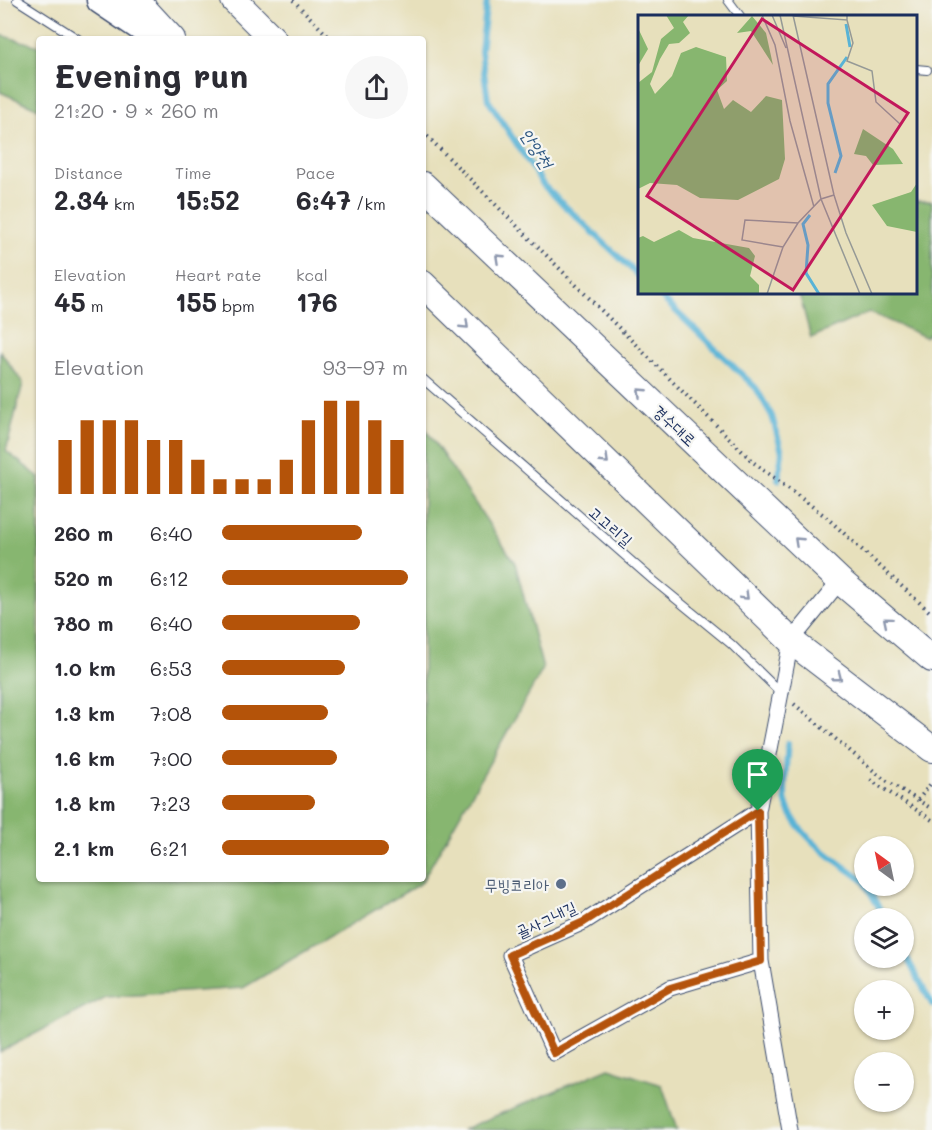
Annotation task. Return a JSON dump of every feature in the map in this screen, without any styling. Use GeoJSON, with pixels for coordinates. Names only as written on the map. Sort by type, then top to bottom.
{"type":"FeatureCollection","features":[{"type":"Feature","properties":{"kind":"highway"},"geometry":{"type":"LineString","coordinates":[[100,0],[154,36]]}},
{"type":"Feature","properties":{"kind":"main road"},"geometry":{"type":"LineString","coordinates":[[136,0],[169,36]]}},
{"type":"Feature","properties":{"kind":"main road"},"geometry":{"type":"LineString","coordinates":[[234,0],[270,36]]}},
{"type":"Feature","properties":{"kind":"main road","name":"경수대로"},"geometry":{"type":"LineString","coordinates":[[426,188],[840,581],[932,659]]}},
{"type":"Feature","properties":{"kind":"main road"},"geometry":{"type":"LineString","coordinates":[[426,287],[791,641],[932,749]]}},
{"type":"Feature","properties":{"kind":"street"},"geometry":{"type":"LineString","coordinates":[[790,1130],[761,961],[758,811],[791,641],[840,581]]}},
{"type":"Feature","properties":{"kind":"street","name":"골사그내길"},"geometry":{"type":"LineString","coordinates":[[758,811],[584,922],[510,955],[554,1053],[670,988],[761,961]]}},
{"type":"Feature","properties":{"kind":"lane"},"geometry":{"type":"LineString","coordinates":[[17,0],[73,36]]}},
{"type":"Feature","properties":{"kind":"lane"},"geometry":{"type":"LineString","coordinates":[[728,0],[739,15]]}},
{"type":"Feature","properties":{"kind":"lane"},"geometry":{"type":"LineString","coordinates":[[917,69],[927,70]]}},
{"type":"Feature","properties":{"kind":"lane","name":"고고리길"},"geometry":{"type":"LineString","coordinates":[[426,382],[645,573],[731,644],[781,693]]}},
{"type":"Feature","properties":{"kind":"path"},"geometry":{"type":"LineString","coordinates":[[293,0],[328,36]]}},
{"type":"Feature","properties":{"kind":"path"},"geometry":{"type":"LineString","coordinates":[[426,135],[753,462],[825,516],[932,614]]}},
{"type":"Feature","properties":{"kind":"path"},"geometry":{"type":"LineString","coordinates":[[781,693],[881,777],[932,809]]}},
{"type":"Feature","properties":{"kind":"path"},"geometry":{"type":"LineString","coordinates":[[870,780],[932,820]]}},
{"type":"Feature","properties":{"kind":"path"},"geometry":{"type":"LineString","coordinates":[[918,800],[932,782]]}},
{"type":"Feature","properties":{"kind":"green space"},"geometry":{"type":"Polygon","coordinates":[[[0,35],[36,45],[36,108],[0,92],[0,35]]]}},
{"type":"Feature","properties":{"kind":"green space"},"geometry":{"type":"Polygon","coordinates":[[[917,201],[932,201],[932,332],[925,337],[869,312],[811,338],[799,294],[917,294],[917,201]]]}},
{"type":"Feature","properties":{"kind":"green space"},"geometry":{"type":"Polygon","coordinates":[[[0,351],[23,383],[6,451],[36,475],[36,882],[422,882],[243,988],[106,997],[0,1052],[0,351]]]}},
{"type":"Feature","properties":{"kind":"green space"},"geometry":{"type":"Polygon","coordinates":[[[426,430],[515,563],[543,669],[426,874],[426,430]]]}},
{"type":"Feature","properties":{"kind":"green space"},"geometry":{"type":"Polygon","coordinates":[[[609,1068],[662,1085],[677,1130],[462,1130],[609,1068]]]}},
{"type":"Feature","properties":{"kind":"waterway","name":"안양천"},"geometry":{"type":"LineString","coordinates":[[487,0],[481,51],[488,100],[544,186],[638,275]]}},
{"type":"Feature","properties":{"kind":"waterway","name":"안양천"},"geometry":{"type":"LineString","coordinates":[[658,294],[756,388],[772,416],[782,452],[778,480]]}},
{"type":"Feature","properties":{"kind":"waterway","name":"안양천"},"geometry":{"type":"LineString","coordinates":[[788,743],[785,798],[792,816],[809,838],[854,874]]}},
{"type":"Feature","properties":{"kind":"waterway","name":"안양천"},"geometry":{"type":"LineString","coordinates":[[872,896],[879,908]]}},
{"type":"Feature","properties":{"kind":"waterway","name":"안양천"},"geometry":{"type":"LineString","coordinates":[[912,968],[932,1004]]}},
{"type":"Feature","properties":{"kind":"place","name":"무빙코리아"},"geometry":{"type":"Point","coordinates":[561,884]}},
{"type":"Feature","properties":{"kind":"route"},"geometry":{"type":"LineString","coordinates":[[758,811],[761,961],[670,988],[554,1053],[510,955],[584,922],[758,811]]}}]}
